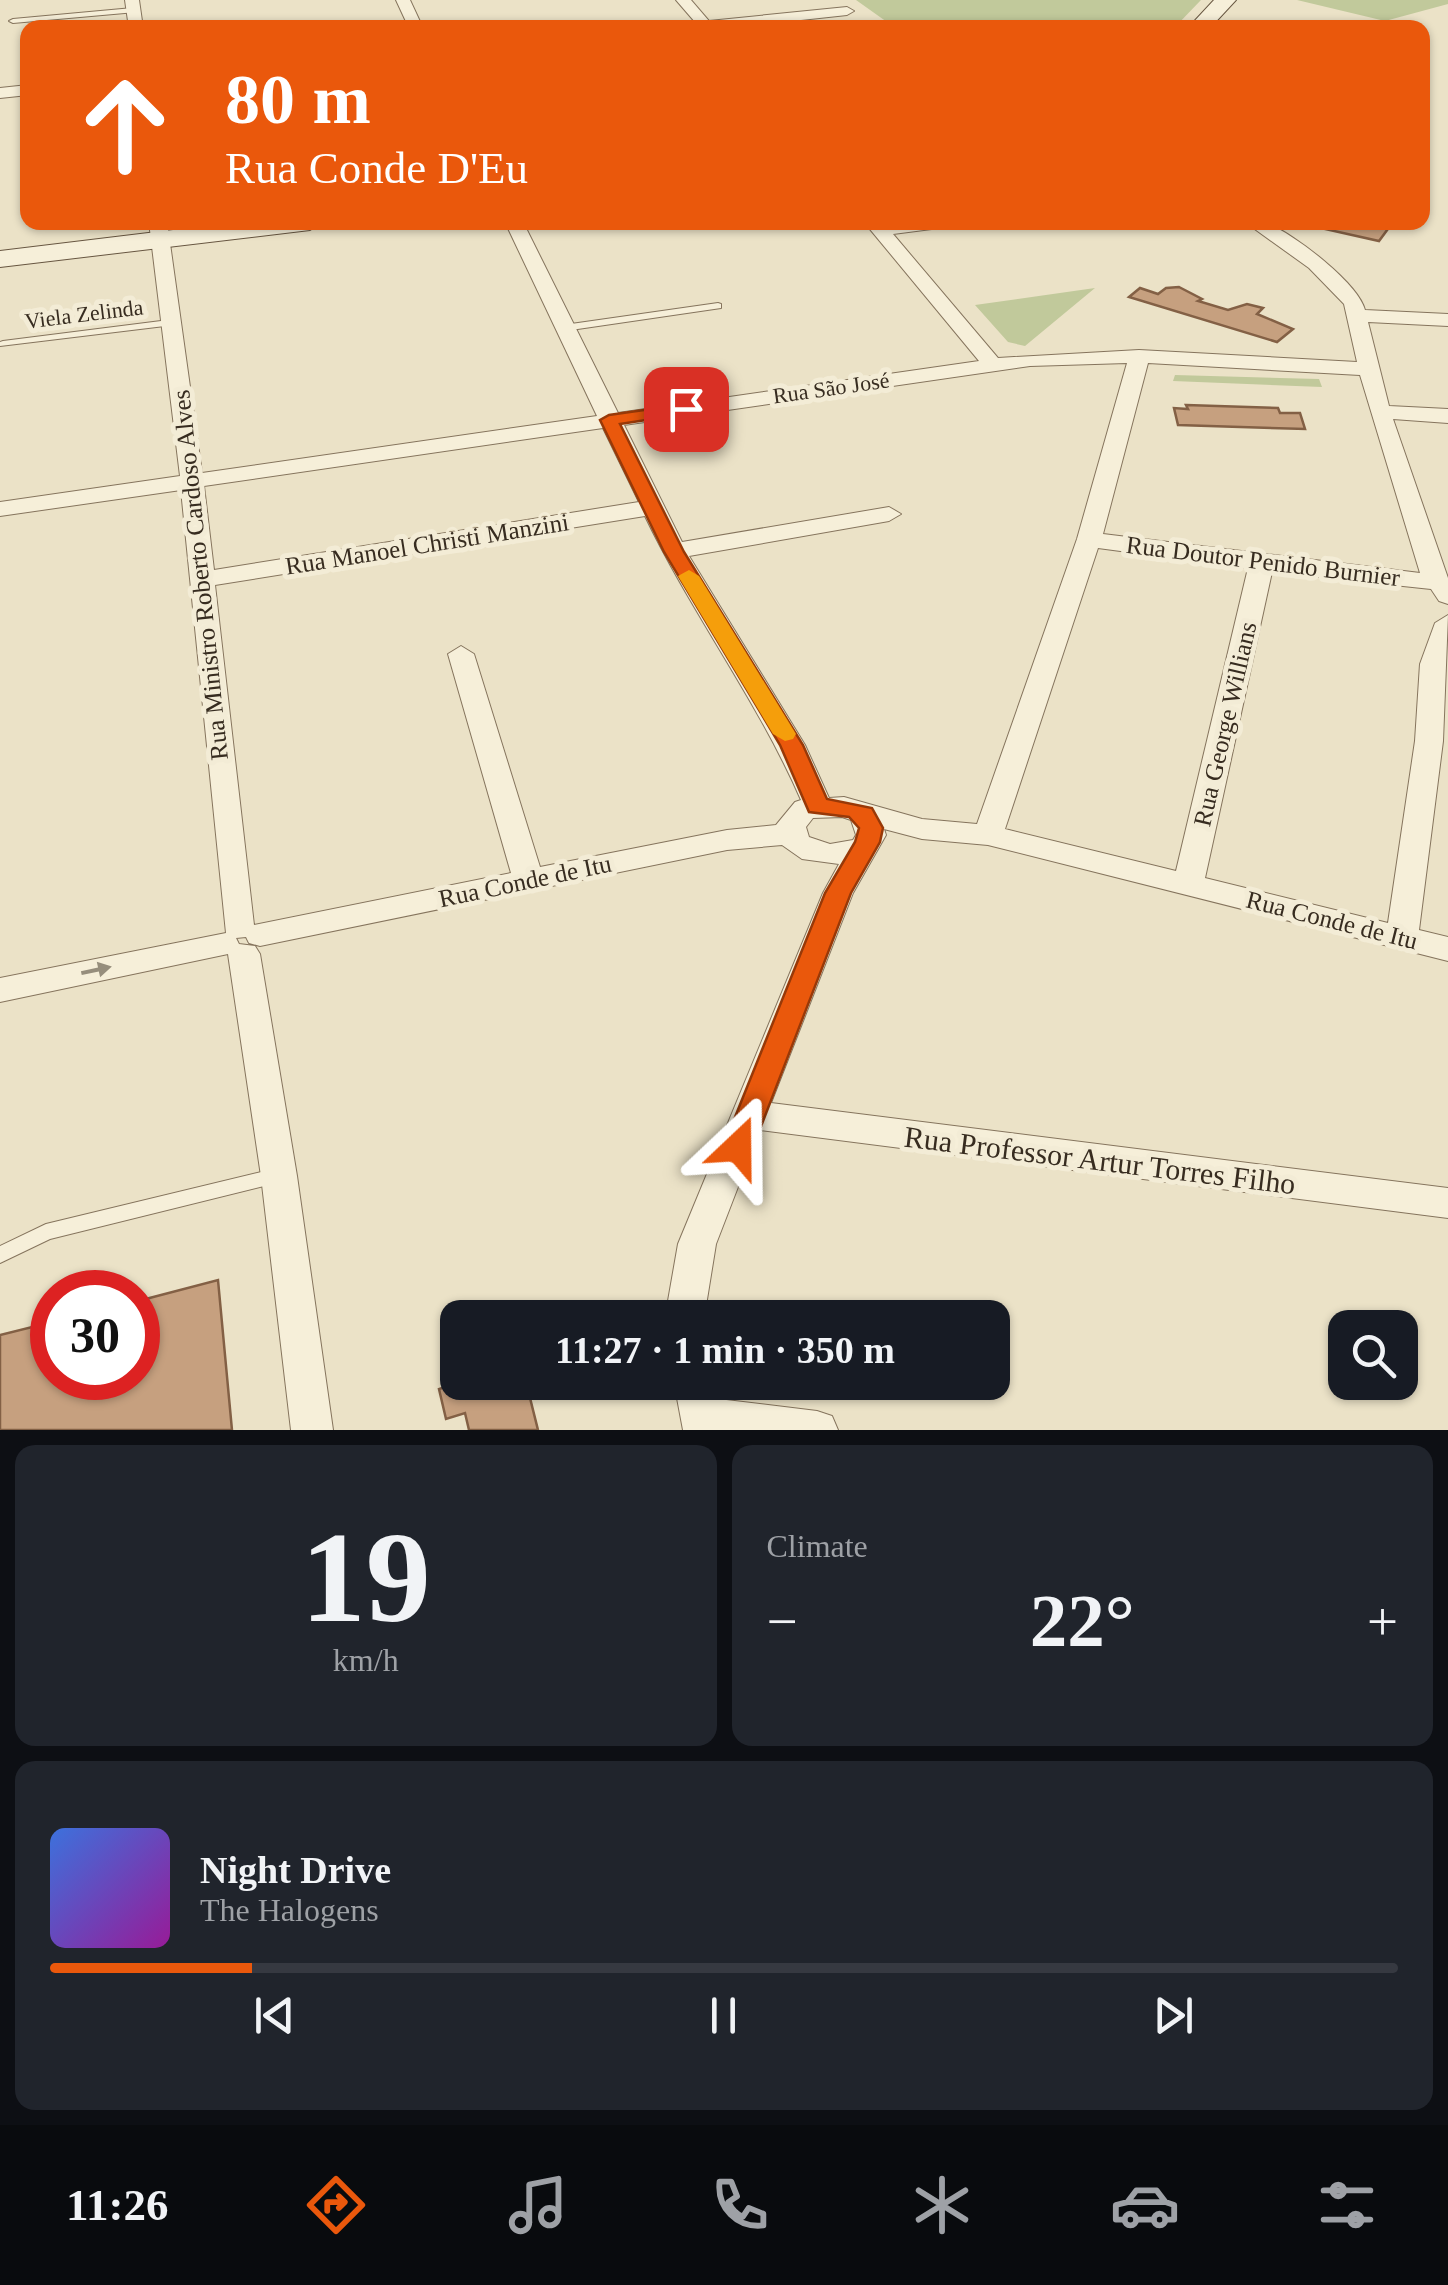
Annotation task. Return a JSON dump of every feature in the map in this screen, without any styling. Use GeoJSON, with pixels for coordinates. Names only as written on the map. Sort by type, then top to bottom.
{"type":"FeatureCollection","features":[{"type":"Feature","properties":{"kind":"street"},"geometry":{"type":"LineString","coordinates":[[683,0],[701,20]]}},
{"type":"Feature","properties":{"kind":"street"},"geometry":{"type":"LineString","coordinates":[[1206,20],[1226,0]]}},
{"type":"Feature","properties":{"kind":"street"},"geometry":{"type":"LineString","coordinates":[[763,20],[848,11]]}},
{"type":"Feature","properties":{"kind":"street"},"geometry":{"type":"LineString","coordinates":[[0,259],[189,230]]}},
{"type":"Feature","properties":{"kind":"street"},"geometry":{"type":"LineString","coordinates":[[518,230],[674,552],[792,745],[818,806]]}},
{"type":"Feature","properties":{"kind":"street"},"geometry":{"type":"LineString","coordinates":[[880,230],[993,364]]}},
{"type":"Feature","properties":{"kind":"street"},"geometry":{"type":"LineString","coordinates":[[1265,230],[1341,286],[1358,316],[1380,412],[1441,580]]}},
{"type":"Feature","properties":{"kind":"street","name":"Rua Ministro Roberto Cardoso Alves"},"geometry":{"type":"LineString","coordinates":[[159,232],[192,481],[241,940],[279,1176],[312,1430]]}},
{"type":"Feature","properties":{"kind":"street"},"geometry":{"type":"LineString","coordinates":[[1358,316],[1448,320]]}},
{"type":"Feature","properties":{"kind":"street"},"geometry":{"type":"LineString","coordinates":[[988,835],[1089,539],[1139,356]]}},
{"type":"Feature","properties":{"kind":"street","name":"Rua São José"},"geometry":{"type":"LineString","coordinates":[[0,509],[1059,357],[1139,356],[1369,370]]}},
{"type":"Feature","properties":{"kind":"street"},"geometry":{"type":"LineString","coordinates":[[1380,412],[1448,416]]}},
{"type":"Feature","properties":{"kind":"street","name":"Rua Manoel Christi Manzini"},"geometry":{"type":"LineString","coordinates":[[201,580],[654,506]]}},
{"type":"Feature","properties":{"kind":"street"},"geometry":{"type":"LineString","coordinates":[[674,552],[889,514]]}},
{"type":"Feature","properties":{"kind":"street","name":"Rua Doutor Penido Burnier"},"geometry":{"type":"LineString","coordinates":[[1089,539],[1262,563],[1441,580]]}},
{"type":"Feature","properties":{"kind":"street","name":"Rua George Willians"},"geometry":{"type":"LineString","coordinates":[[1188,885],[1262,563]]}},
{"type":"Feature","properties":{"kind":"street"},"geometry":{"type":"LineString","coordinates":[[1402,938],[1439,742],[1433,664],[1448,623]]}},
{"type":"Feature","properties":{"kind":"street"},"geometry":{"type":"LineString","coordinates":[[460,654],[529,881]]}},
{"type":"Feature","properties":{"kind":"street"},"geometry":{"type":"LineString","coordinates":[[687,1300],[697,1244],[865,835],[844,807],[818,806],[799,813],[791,826],[838,893]]}},
{"type":"Feature","properties":{"kind":"street","name":"Rua Conde de Itu"},"geometry":{"type":"LineString","coordinates":[[0,990],[727,840],[804,843],[841,855],[865,835],[922,830],[988,835],[1448,949]]}},
{"type":"Feature","properties":{"kind":"street","name":"Rua Professor Artur Torres Filho"},"geometry":{"type":"LineString","coordinates":[[752,1115],[1448,1203]]}},
{"type":"Feature","properties":{"kind":"street"},"geometry":{"type":"LineString","coordinates":[[700,1410],[818,1430]]}},
{"type":"Feature","properties":{"kind":"lane"},"geometry":{"type":"LineString","coordinates":[[20,20],[133,5]]}},
{"type":"Feature","properties":{"kind":"lane"},"geometry":{"type":"LineString","coordinates":[[13,21],[20,20]]}},
{"type":"Feature","properties":{"kind":"lane"},"geometry":{"type":"LineString","coordinates":[[564,328],[718,306]]}},
{"type":"Feature","properties":{"kind":"lane","name":"Viela Zelinda"},"geometry":{"type":"LineString","coordinates":[[2,344],[170,323]]}},
{"type":"Feature","properties":{"kind":"lane"},"geometry":{"type":"LineString","coordinates":[[0,1255],[46,1232],[279,1176]]}},
{"type":"Feature","properties":{"kind":"green space"},"geometry":{"type":"Polygon","coordinates":[[[856,0],[1201,0],[1182,20],[884,20],[856,0]]]}},
{"type":"Feature","properties":{"kind":"green space"},"geometry":{"type":"Polygon","coordinates":[[[1297,0],[1448,0],[1448,4],[1381,20],[1297,0]]]}},
{"type":"Feature","properties":{"kind":"green space"},"geometry":{"type":"Polygon","coordinates":[[[1095,288],[1025,346],[1008,342],[975,305],[1095,288]]]}},
{"type":"Feature","properties":{"kind":"green space"},"geometry":{"type":"Polygon","coordinates":[[[1175,375],[1319,379],[1322,387],[1173,381],[1175,375]]]}},
{"type":"Feature","properties":{"kind":"building"},"geometry":{"type":"Polygon","coordinates":[[[1330,230],[1387,230],[1379,241],[1330,230]]]}},
{"type":"Feature","properties":{"kind":"building"},"geometry":{"type":"Polygon","coordinates":[[[1179,287],[1202,299],[1198,301],[1228,310],[1247,304],[1263,308],[1257,314],[1293,329],[1277,342],[1129,297],[1140,288],[1158,294],[1166,288],[1179,287]]]}},
{"type":"Feature","properties":{"kind":"building"},"geometry":{"type":"Polygon","coordinates":[[[1186,405],[1278,408],[1280,413],[1300,413],[1305,429],[1178,425],[1174,408],[1188,409],[1186,405]]]}},
{"type":"Feature","properties":{"kind":"building"},"geometry":{"type":"Polygon","coordinates":[[[218,1280],[232,1430],[0,1430],[0,1335],[30,1328],[30,1400],[160,1400],[160,1295],[218,1280]]]}},
{"type":"Feature","properties":{"kind":"building"},"geometry":{"type":"Polygon","coordinates":[[[442,1400],[530,1400],[538,1430],[469,1430],[465,1413],[446,1419],[442,1400]]]}},
{"type":"Feature","properties":{"kind":"slow traffic"},"geometry":{"type":"LineString","coordinates":[[689,576],[785,734]]}},
{"type":"Feature","properties":{"kind":"route"},"geometry":{"type":"LineString","coordinates":[[686,409],[609,420],[674,552],[792,745],[818,806],[844,807],[863,814],[871,828],[868,842],[838,893],[738,1147]]}}]}
